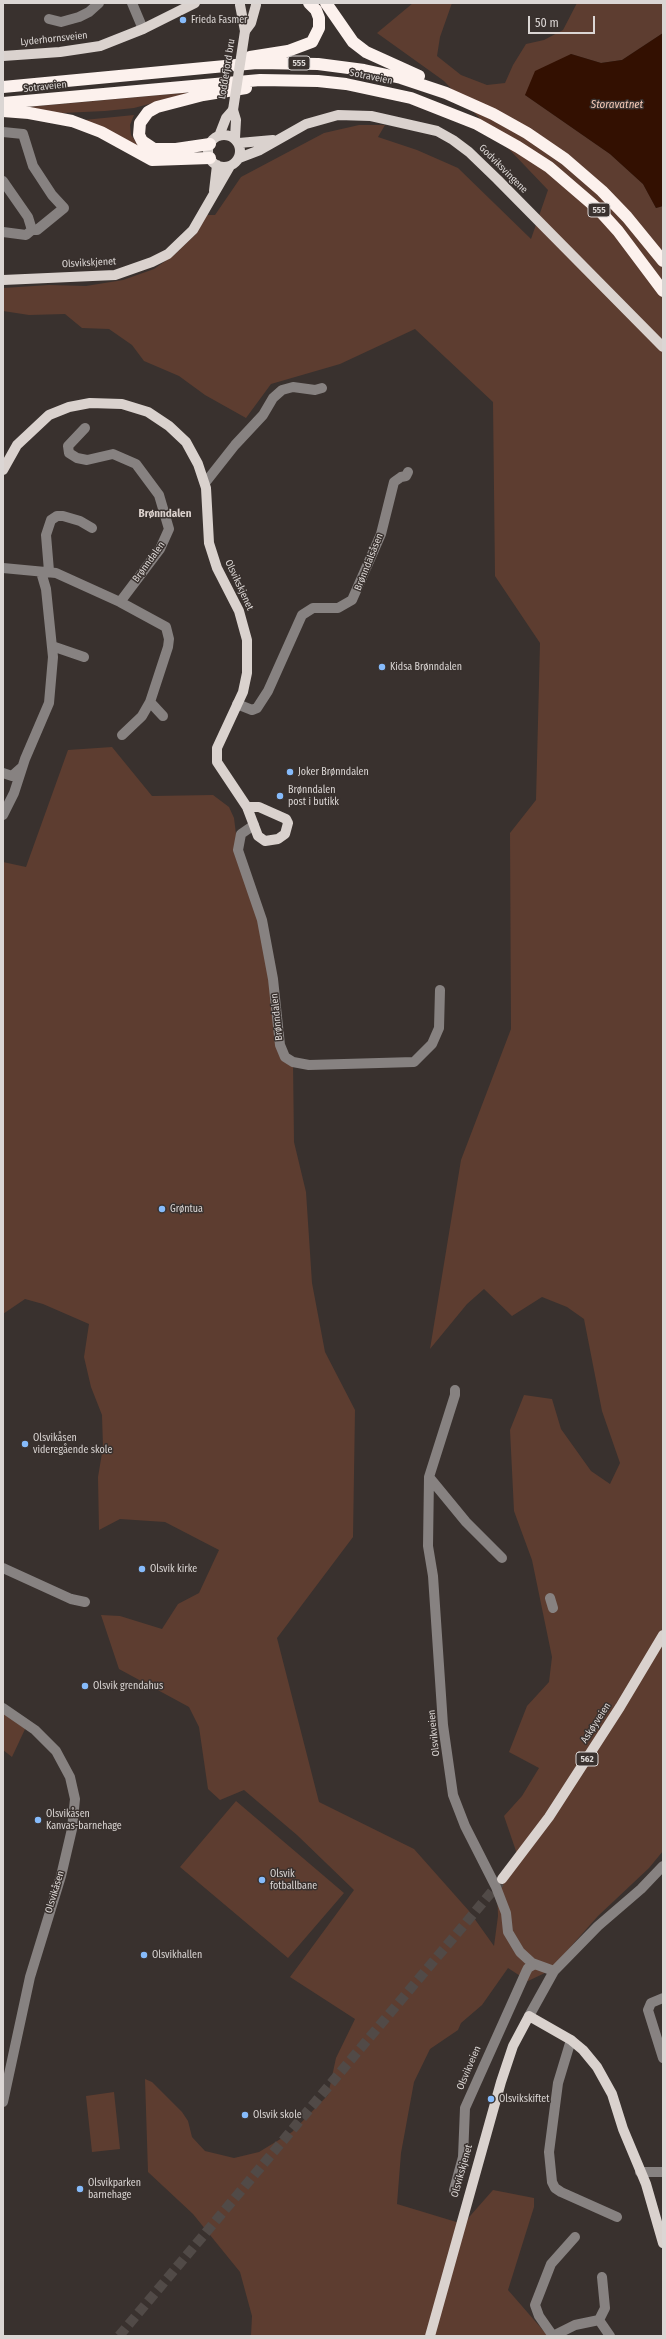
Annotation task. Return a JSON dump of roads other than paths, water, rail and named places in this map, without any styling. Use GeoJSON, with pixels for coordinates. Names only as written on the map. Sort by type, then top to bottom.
{"type":"FeatureCollection","features":[{"type":"Feature","properties":{"kind":"highway","name":"555"},"geometry":{"type":"LineString","coordinates":[[117,76],[125,70],[240,59],[300,48],[312,42],[319,28],[317,14],[309,3]]}},
{"type":"Feature","properties":{"kind":"highway","name":"555"},"geometry":{"type":"LineString","coordinates":[[326,3],[353,42],[366,52],[408,72],[461,92],[476,106]]}},
{"type":"Feature","properties":{"kind":"highway","name":"Sotraveien"},"geometry":{"type":"LineString","coordinates":[[3,87],[257,64],[318,64],[364,70],[401,78],[446,93],[476,106],[527,133],[572,164],[627,217],[663,261]]}},
{"type":"Feature","properties":{"kind":"highway","name":"Sotraveien"},"geometry":{"type":"LineString","coordinates":[[3,103],[260,80],[318,81],[366,87],[411,98],[494,132],[549,167],[599,210],[618,231],[663,291]]}},
{"type":"Feature","properties":{"kind":"highway","name":"555"},"geometry":{"type":"LineString","coordinates":[[214,140],[176,149],[154,149],[142,141],[139,135],[140,123],[148,112],[157,107],[203,95],[256,87],[321,87],[353,91],[366,87]]}},
{"type":"Feature","properties":{"kind":"highway"},"geometry":{"type":"LineString","coordinates":[[3,111],[29,113],[72,121],[101,132],[152,160],[213,161]]}},
{"type":"Feature","properties":{"kind":"main road","name":"Lyderhornsveien"},"geometry":{"type":"LineString","coordinates":[[3,56],[87,48],[143,29],[194,3]]}},
{"type":"Feature","properties":{"kind":"main road"},"geometry":{"type":"LineString","coordinates":[[238,4],[248,7],[258,4]]}},
{"type":"Feature","properties":{"kind":"main road"},"geometry":{"type":"LineString","coordinates":[[238,4],[245,31]]}},
{"type":"Feature","properties":{"kind":"main road"},"geometry":{"type":"LineString","coordinates":[[245,31],[251,22],[258,4]]}},
{"type":"Feature","properties":{"kind":"main road","name":"Loddefjord bru"},"geometry":{"type":"LineString","coordinates":[[233,110],[245,31]]}},
{"type":"Feature","properties":{"kind":"main road"},"geometry":{"type":"LineString","coordinates":[[233,110],[236,120],[236,140],[240,153],[239,158],[230,166],[213,161],[214,140],[226,118],[233,110]]}},
{"type":"Feature","properties":{"kind":"main road","name":"Godviksvingene"},"geometry":{"type":"LineString","coordinates":[[239,158],[260,150],[319,119],[357,114],[413,124],[437,131],[453,140],[497,179],[663,347]]}},
{"type":"Feature","properties":{"kind":"main road"},"geometry":{"type":"LineString","coordinates":[[214,140],[230,135],[236,140]]}},
{"type":"Feature","properties":{"kind":"main road","name":"Godviksvingene"},"geometry":{"type":"LineString","coordinates":[[236,140],[258,143],[279,139]]}},
{"type":"Feature","properties":{"kind":"main road","name":"Olsvikskjenet"},"geometry":{"type":"LineString","coordinates":[[213,161],[214,193]]}},
{"type":"Feature","properties":{"kind":"main road","name":"Olsvikskjenet"},"geometry":{"type":"LineString","coordinates":[[3,280],[115,275],[135,270],[168,254],[193,230],[230,166]]}},
{"type":"Feature","properties":{"kind":"main road","name":"Olsvikskjenet"},"geometry":{"type":"LineString","coordinates":[[3,470],[17,445],[49,416],[69,406],[90,403],[122,404],[148,412],[180,435],[198,464],[205,483],[209,542],[217,568],[238,612],[247,640],[246,673],[243,692],[222,734],[216,755],[222,771],[247,807],[258,836],[265,841],[278,839],[285,834],[288,823],[279,815],[259,807],[247,807]]}},
{"type":"Feature","properties":{"kind":"main road","name":"Askøyveien"},"geometry":{"type":"LineString","coordinates":[[502,1879],[549,1817],[620,1707],[663,1635]]}},
{"type":"Feature","properties":{"kind":"main road"},"geometry":{"type":"LineString","coordinates":[[529,2016],[571,2040],[583,2050],[597,2067],[609,2087],[640,2172],[652,2200],[663,2243]]}},
{"type":"Feature","properties":{"kind":"main road","name":"Olsvikskjenet"},"geometry":{"type":"LineString","coordinates":[[430,2336],[501,2082],[513,2046],[529,2016]]}},
{"type":"Feature","properties":{"kind":"street"},"geometry":{"type":"LineString","coordinates":[[49,19],[61,22],[79,17],[89,12],[99,3]]}},
{"type":"Feature","properties":{"kind":"street"},"geometry":{"type":"LineString","coordinates":[[132,3],[143,29]]}},
{"type":"Feature","properties":{"kind":"street"},"geometry":{"type":"LineString","coordinates":[[3,132],[23,134],[33,166],[52,195],[64,208],[37,230],[32,230],[26,235],[3,232]]}},
{"type":"Feature","properties":{"kind":"street"},"geometry":{"type":"LineString","coordinates":[[3,180],[28,217],[32,230]]}},
{"type":"Feature","properties":{"kind":"street"},"geometry":{"type":"LineString","coordinates":[[205,483],[235,445],[264,415],[273,398],[282,390],[293,387],[315,390],[322,388]]}},
{"type":"Feature","properties":{"kind":"street","name":"Brønndalen"},"geometry":{"type":"LineString","coordinates":[[85,428],[68,446],[69,453],[78,458],[87,460],[113,454],[136,464],[149,478],[159,495],[170,529],[160,549],[120,602]]}},
{"type":"Feature","properties":{"kind":"street","name":"Brønndalsåsen"},"geometry":{"type":"LineString","coordinates":[[237,704],[252,710],[258,708],[268,691],[302,615],[313,608],[338,608],[352,600],[376,547],[394,482],[401,477],[406,476],[408,472]]}},
{"type":"Feature","properties":{"kind":"street"},"geometry":{"type":"LineString","coordinates":[[3,815],[14,793],[21,768],[49,703],[52,683],[52,646],[45,571],[46,536],[51,520],[57,516],[63,516],[80,521],[92,528]]}},
{"type":"Feature","properties":{"kind":"street"},"geometry":{"type":"LineString","coordinates":[[3,568],[45,571],[120,602],[162,623],[168,631],[168,647],[150,702],[142,716],[122,735]]}},
{"type":"Feature","properties":{"kind":"street"},"geometry":{"type":"LineString","coordinates":[[52,646],[84,657]]}},
{"type":"Feature","properties":{"kind":"street"},"geometry":{"type":"LineString","coordinates":[[150,702],[164,716]]}},
{"type":"Feature","properties":{"kind":"street"},"geometry":{"type":"LineString","coordinates":[[3,773],[12,776],[21,768]]}},
{"type":"Feature","properties":{"kind":"street","name":"Brønndalen"},"geometry":{"type":"LineString","coordinates":[[254,825],[241,834],[238,850],[262,920],[273,979],[280,1045],[285,1057],[293,1062],[309,1065],[414,1062],[432,1044],[440,1028],[440,990]]}},
{"type":"Feature","properties":{"kind":"street","name":"Olsvikveien"},"geometry":{"type":"LineString","coordinates":[[455,1390],[455,1395],[429,1477],[428,1546],[432,1576],[444,1725],[453,1795],[465,1826],[496,1887],[506,1913],[508,1932],[520,1952],[535,1964],[554,1971]]}},
{"type":"Feature","properties":{"kind":"street"},"geometry":{"type":"LineString","coordinates":[[429,1477],[466,1522],[502,1558]]}},
{"type":"Feature","properties":{"kind":"street"},"geometry":{"type":"LineString","coordinates":[[3,1568],[71,1599],[84,1602]]}},
{"type":"Feature","properties":{"kind":"street"},"geometry":{"type":"LineString","coordinates":[[550,1598],[553,1608]]}},
{"type":"Feature","properties":{"kind":"street","name":"Olsvikåsen"},"geometry":{"type":"LineString","coordinates":[[3,1708],[35,1730],[56,1751],[70,1777],[76,1799],[72,1829],[61,1876],[30,1977],[3,2102]]}},
{"type":"Feature","properties":{"kind":"street"},"geometry":{"type":"LineString","coordinates":[[529,2016],[554,1971],[598,1926],[641,1889],[663,1866]]}},
{"type":"Feature","properties":{"kind":"street","name":"Olsvikveien"},"geometry":{"type":"LineString","coordinates":[[454,2190],[463,2157],[465,2108],[526,1972],[528,1968],[535,1964]]}},
{"type":"Feature","properties":{"kind":"street"},"geometry":{"type":"LineString","coordinates":[[663,1998],[651,2003],[648,2010],[663,2058]]}},
{"type":"Feature","properties":{"kind":"street"},"geometry":{"type":"LineString","coordinates":[[571,2040],[558,2083],[549,2162],[552,2182],[555,2188],[561,2192],[617,2216]]}},
{"type":"Feature","properties":{"kind":"street"},"geometry":{"type":"LineString","coordinates":[[640,2172],[663,2172]]}},
{"type":"Feature","properties":{"kind":"street"},"geometry":{"type":"LineString","coordinates":[[575,2237],[551,2264],[536,2305],[539,2316],[553,2336],[575,2325],[599,2320]]}},
{"type":"Feature","properties":{"kind":"street"},"geometry":{"type":"LineString","coordinates":[[599,2320],[605,2308],[602,2277]]}},
{"type":"Feature","properties":{"kind":"street"},"geometry":{"type":"LineString","coordinates":[[599,2320],[610,2336]]}},
{"type":"Feature","properties":{"kind":"water","name":"Storavatnet"},"geometry":{"type":"Polygon","coordinates":[[[663,33],[663,206],[656,208],[643,184],[610,154],[525,95],[535,71],[571,54],[601,63],[622,60],[663,33]]]}},
{"type":"Feature","properties":{"kind":"tunnel"},"geometry":{"type":"LineString","coordinates":[[119,2336],[500,1882]]}},
{"type":"Feature","properties":{"kind":"place","name":"Frieda Fasmer"},"geometry":{"type":"Point","coordinates":[183,20]}},
{"type":"Feature","properties":{"kind":"place","name":"Kidsa Brønndalen"},"geometry":{"type":"Point","coordinates":[382,667]}},
{"type":"Feature","properties":{"kind":"place","name":"Joker Brønndalen"},"geometry":{"type":"Point","coordinates":[290,772]}},
{"type":"Feature","properties":{"kind":"place","name":"Brønndalen post i butikk"},"geometry":{"type":"Point","coordinates":[280,796]}},
{"type":"Feature","properties":{"kind":"place","name":"Grøntua"},"geometry":{"type":"Point","coordinates":[162,1209]}},
{"type":"Feature","properties":{"kind":"place","name":"Olsvikåsen videregående skole"},"geometry":{"type":"Point","coordinates":[25,1444]}},
{"type":"Feature","properties":{"kind":"place","name":"Olsvik kirke"},"geometry":{"type":"Point","coordinates":[142,1569]}},
{"type":"Feature","properties":{"kind":"place","name":"Olsvik grendahus"},"geometry":{"type":"Point","coordinates":[85,1686]}},
{"type":"Feature","properties":{"kind":"place","name":"Olsvikåsen Kanvas-barnehage"},"geometry":{"type":"Point","coordinates":[38,1820]}},
{"type":"Feature","properties":{"kind":"place","name":"Olsvik fotballbane"},"geometry":{"type":"Point","coordinates":[262,1880]}},
{"type":"Feature","properties":{"kind":"place","name":"Olsvikhallen"},"geometry":{"type":"Point","coordinates":[144,1955]}},
{"type":"Feature","properties":{"kind":"place","name":"Olsvikskiftet"},"geometry":{"type":"Point","coordinates":[491,2099]}},
{"type":"Feature","properties":{"kind":"place","name":"Olsvik skole"},"geometry":{"type":"Point","coordinates":[245,2115]}},
{"type":"Feature","properties":{"kind":"place","name":"Olsvikparken barnehage"},"geometry":{"type":"Point","coordinates":[80,2189]}},
{"type":"Feature","properties":{"kind":"district","name":"Brønndalen"},"geometry":{"type":"Point","coordinates":[165,514]}}]}
